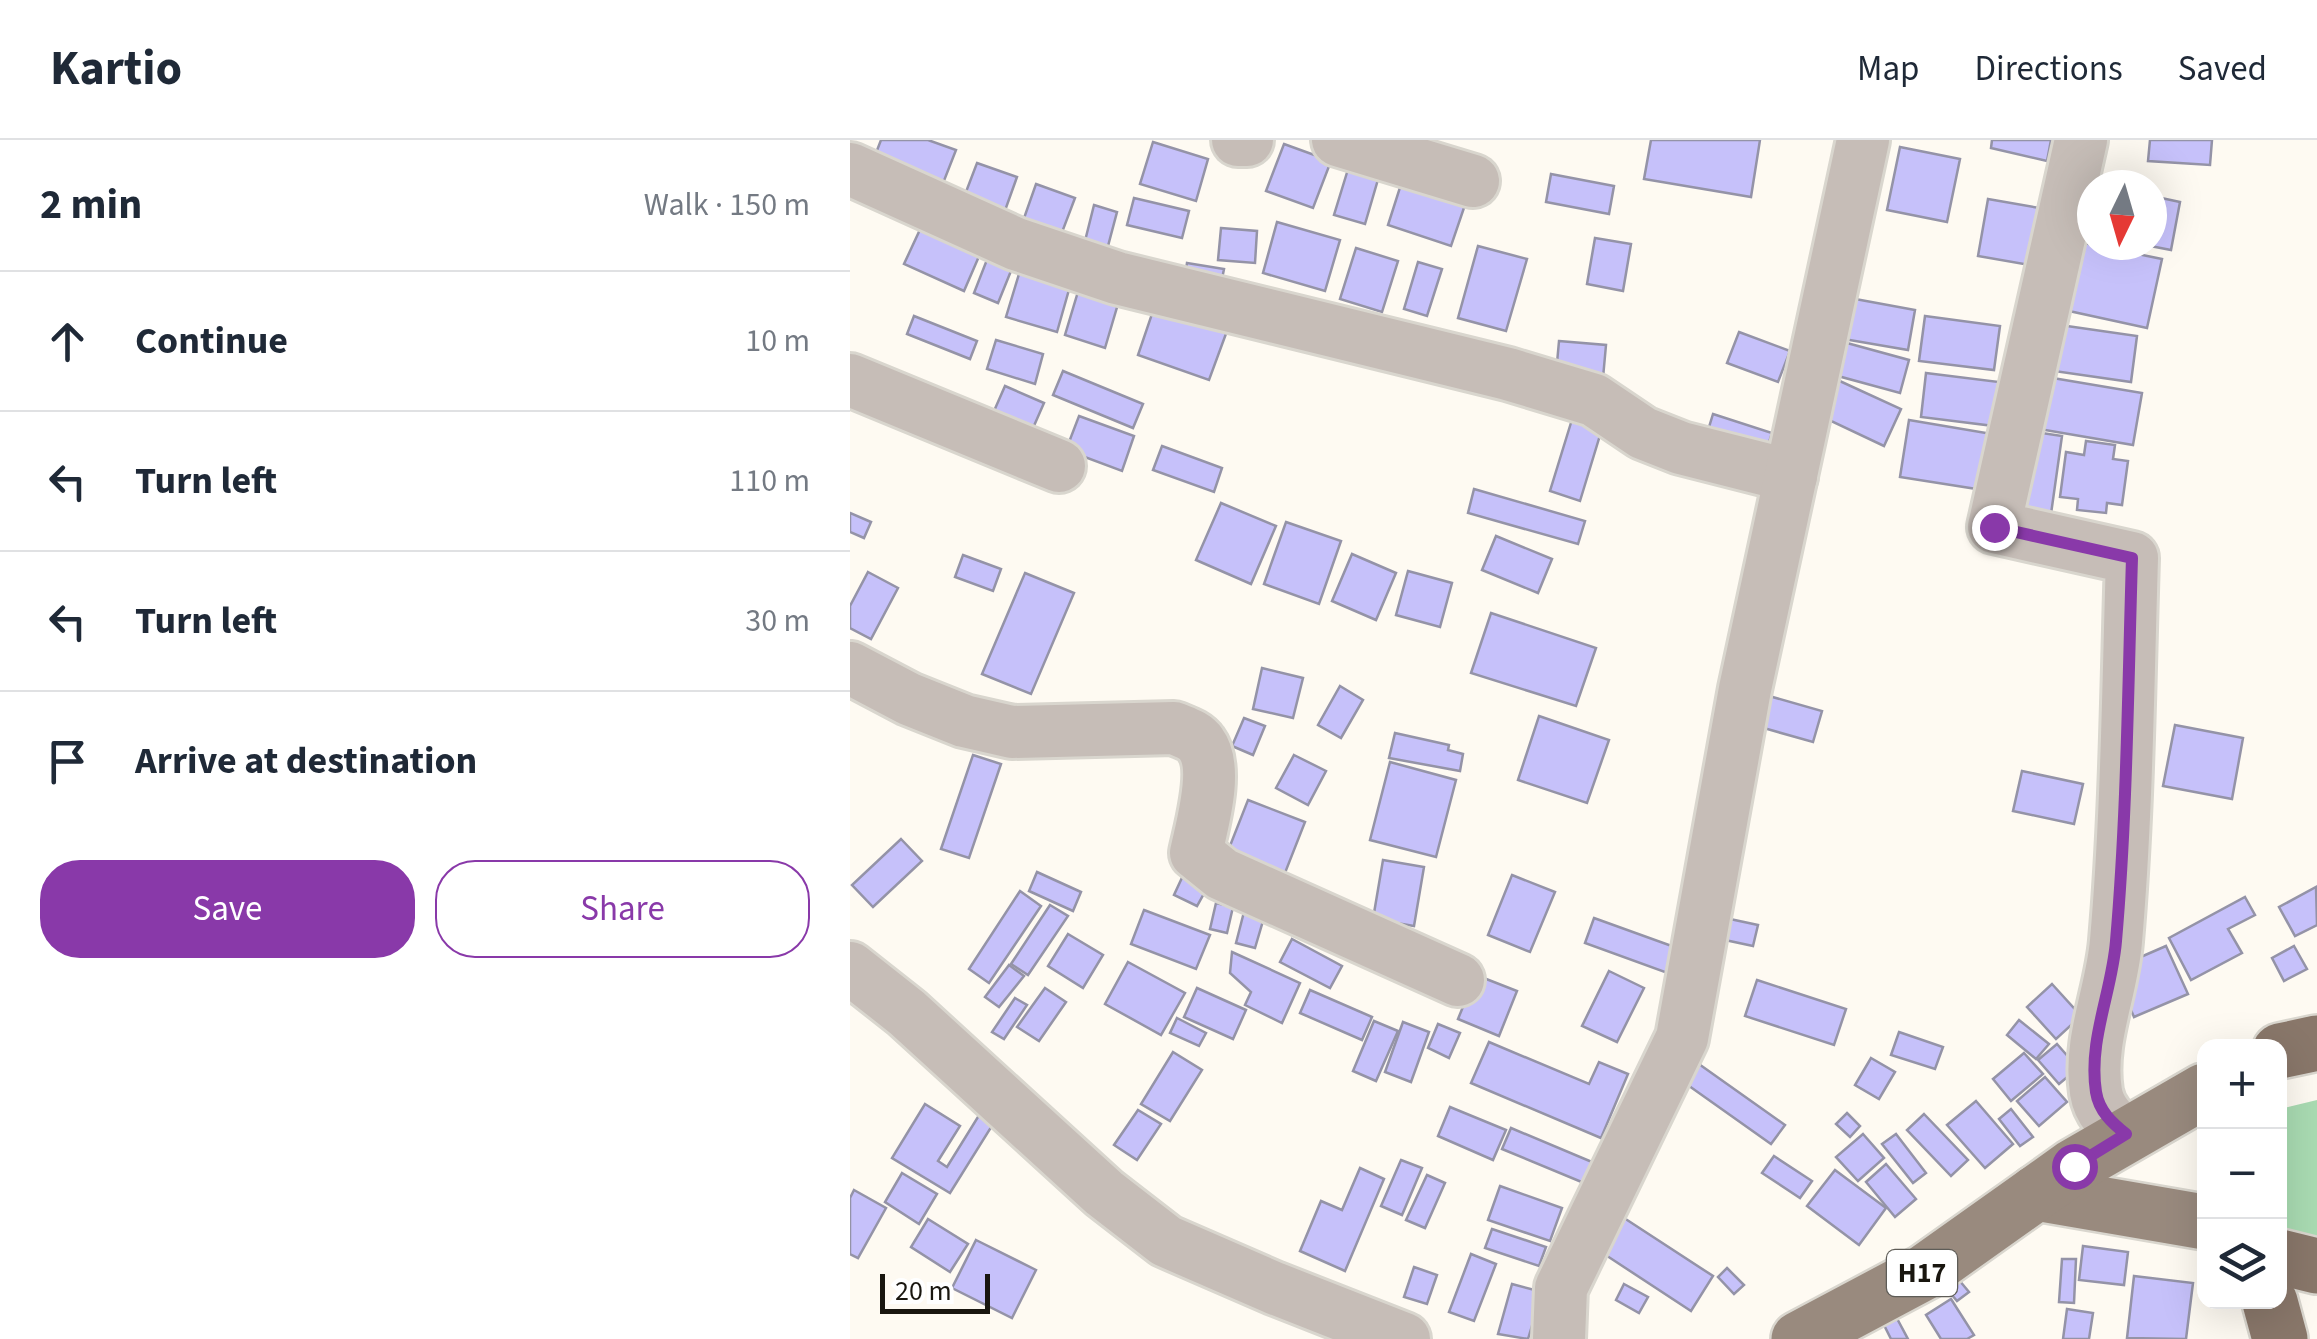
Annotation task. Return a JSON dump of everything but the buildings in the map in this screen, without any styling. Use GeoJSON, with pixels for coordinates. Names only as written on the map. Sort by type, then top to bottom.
{"type":"FeatureCollection","features":[{"type":"Feature","properties":{"kind":"highway"},"geometry":{"type":"LineString","coordinates":[[2287,1259],[2317,1266]]}},
{"type":"Feature","properties":{"kind":"highway"},"geometry":{"type":"LineString","coordinates":[[2272,1309],[2280,1339]]}},
{"type":"Feature","properties":{"kind":"main road","name":"H17"},"geometry":{"type":"LineString","coordinates":[[1799,1339],[1925,1272],[2126,1134],[2197,1095]]}},
{"type":"Feature","properties":{"kind":"main road"},"geometry":{"type":"LineString","coordinates":[[2036,1193],[2197,1221]]}},
{"type":"Feature","properties":{"kind":"street"},"geometry":{"type":"LineString","coordinates":[[1238,140],[1247,140]]}},
{"type":"Feature","properties":{"kind":"street"},"geometry":{"type":"LineString","coordinates":[[1338,140],[1474,181]]}},
{"type":"Feature","properties":{"kind":"street"},"geometry":{"type":"LineString","coordinates":[[1559,1339],[1560,1288],[1682,1038],[1742,708],[1863,140]]}},
{"type":"Feature","properties":{"kind":"street"},"geometry":{"type":"LineString","coordinates":[[2081,140],[1994,527],[2132,558],[2123,860],[2116,948],[2094,1050],[2096,1096],[2106,1118],[2126,1134]]}},
{"type":"Feature","properties":{"kind":"street"},"geometry":{"type":"LineString","coordinates":[[850,169],[1016,244],[1117,278],[1508,374],[1594,400],[1642,433],[1681,448],[1791,476]]}},
{"type":"Feature","properties":{"kind":"street"},"geometry":{"type":"LineString","coordinates":[[850,380],[1059,466]]}},
{"type":"Feature","properties":{"kind":"street"},"geometry":{"type":"LineString","coordinates":[[850,668],[964,722],[1012,732],[1174,728],[1192,735],[1208,757],[1209,774],[1196,853],[1222,874],[1458,980]]}},
{"type":"Feature","properties":{"kind":"street"},"geometry":{"type":"LineString","coordinates":[[850,968],[906,1012],[1104,1192],[1166,1241],[1404,1339]]}},
{"type":"Feature","properties":{"kind":"green space"},"geometry":{"type":"Polygon","coordinates":[[[2317,1100],[2317,1247],[2287,1243],[2287,1107],[2317,1100]]]}},
{"type":"Feature","properties":{"kind":"route"},"geometry":{"type":"LineString","coordinates":[[1994,527],[2132,558],[2123,860],[2116,948],[2094,1050],[2096,1096],[2106,1118],[2126,1134],[2074,1166]]}}]}
